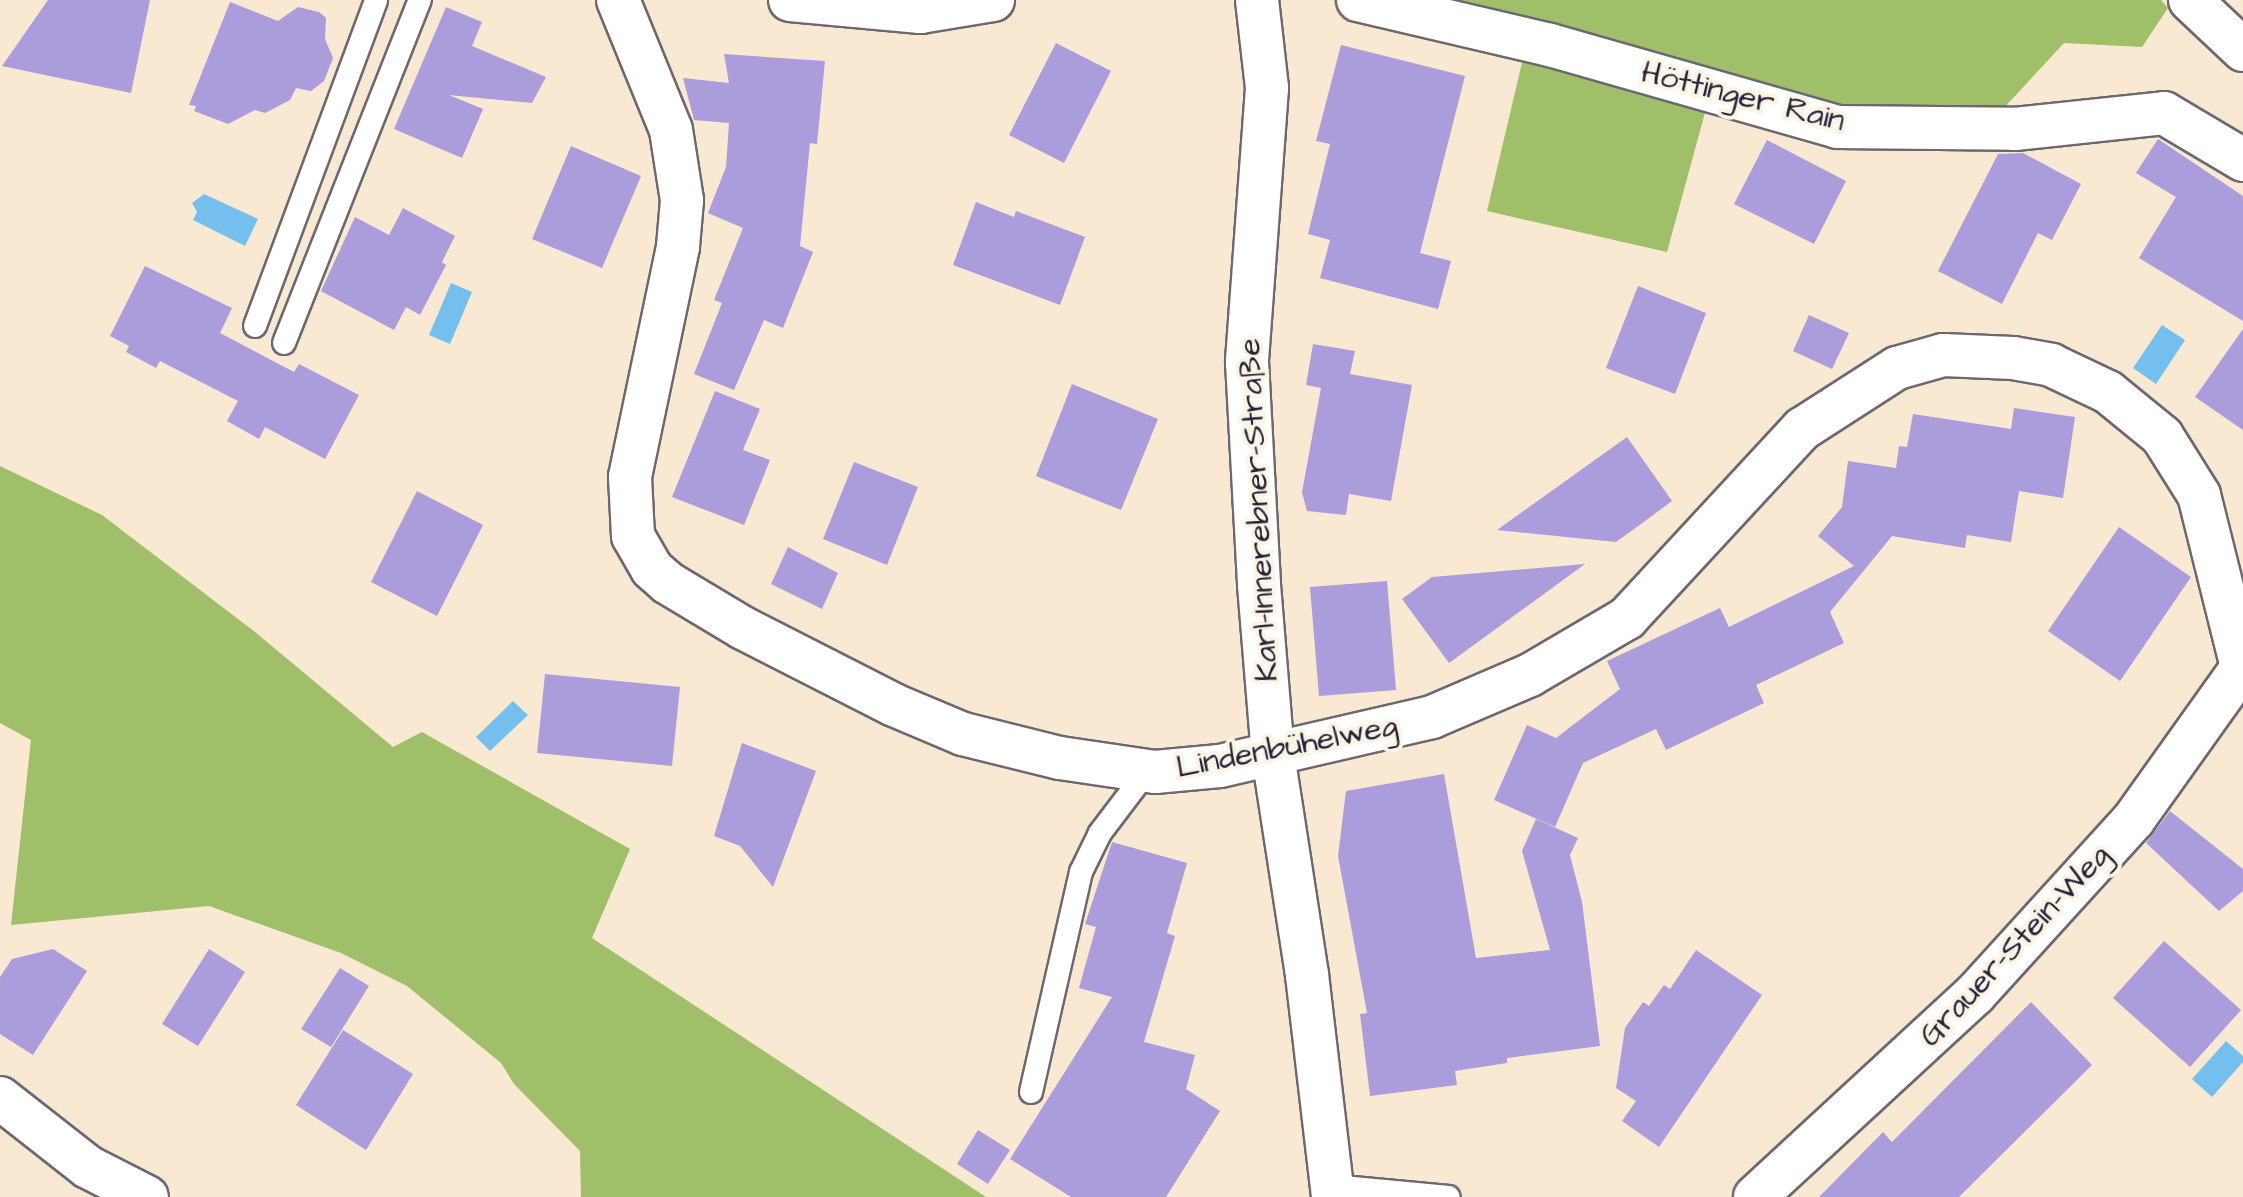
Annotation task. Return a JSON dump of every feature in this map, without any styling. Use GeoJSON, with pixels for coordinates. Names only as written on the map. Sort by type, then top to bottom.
{"type":"FeatureCollection","features":[{"type":"Feature","properties":{"kind":"street","name":"Lindenbühelweg"},"geometry":{"type":"LineString","coordinates":[[618,0],[671,130],[682,186],[678,247],[630,477],[628,515],[642,554],[668,583],[743,628],[894,705],[963,734],[1084,764],[1147,771],[1220,766],[1432,718],[1530,675],[1627,618],[1802,430],[1897,368],[1943,355],[2012,358],[2051,365],[2108,392],[2162,436],[2198,495],[2242,667]]}},
{"type":"Feature","properties":{"kind":"street"},"geometry":{"type":"LineString","coordinates":[[790,0],[920,12],[994,0]]}},
{"type":"Feature","properties":{"kind":"street","name":"Karl-Innerebner-Straße"},"geometry":{"type":"LineString","coordinates":[[1258,0],[1267,88],[1247,362],[1273,754],[1307,975],[1332,1191]]}},
{"type":"Feature","properties":{"kind":"street","name":"Höttinger Rain"},"geometry":{"type":"LineString","coordinates":[[1358,0],[1550,46],[1837,126],[2015,129],[2164,113],[2243,160]]}},
{"type":"Feature","properties":{"kind":"street"},"geometry":{"type":"LineString","coordinates":[[2190,0],[2243,50]]}},
{"type":"Feature","properties":{"kind":"street","name":"Grauer-Stein-Weg"},"geometry":{"type":"LineString","coordinates":[[1755,1197],[1975,994],[2134,819],[2242,667]]}},
{"type":"Feature","properties":{"kind":"street"},"geometry":{"type":"LineString","coordinates":[[0,1098],[88,1166],[147,1197]]}},
{"type":"Feature","properties":{"kind":"lane"},"geometry":{"type":"LineString","coordinates":[[255,326],[376,0]]}},
{"type":"Feature","properties":{"kind":"lane"},"geometry":{"type":"LineString","coordinates":[[284,343],[420,0]]}},
{"type":"Feature","properties":{"kind":"lane"},"geometry":{"type":"LineString","coordinates":[[1031,1092],[1082,872],[1100,833],[1147,771]]}},
{"type":"Feature","properties":{"kind":"lane"},"geometry":{"type":"LineString","coordinates":[[1332,1191],[1448,1197]]}},
{"type":"Feature","properties":{"kind":"green space"},"geometry":{"type":"Polygon","coordinates":[[[1407,0],[2161,0],[2168,8],[2142,47],[2064,43],[2001,111],[1846,107],[1715,76],[1667,252],[1487,211],[1529,33],[1407,0]]]}},
{"type":"Feature","properties":{"kind":"green space"},"geometry":{"type":"Polygon","coordinates":[[[0,466],[102,515],[255,632],[393,747],[422,732],[630,849],[592,938],[986,1197],[581,1197],[580,1151],[514,1084],[501,1063],[407,986],[341,953],[209,906],[11,925],[31,740],[0,723],[0,466]]]}},
{"type":"Feature","properties":{"kind":"water"},"geometry":{"type":"Polygon","coordinates":[[[204,194],[258,219],[245,246],[193,220],[197,212],[192,203],[204,194]]]}},
{"type":"Feature","properties":{"kind":"water"},"geometry":{"type":"Polygon","coordinates":[[[451,283],[472,292],[450,344],[429,335],[451,283]]]}},
{"type":"Feature","properties":{"kind":"water"},"geometry":{"type":"Polygon","coordinates":[[[2162,325],[2185,340],[2156,384],[2133,368],[2162,325]]]}},
{"type":"Feature","properties":{"kind":"water"},"geometry":{"type":"Polygon","coordinates":[[[513,701],[528,715],[490,751],[476,737],[513,701]]]}},
{"type":"Feature","properties":{"kind":"water"},"geometry":{"type":"Polygon","coordinates":[[[2226,1041],[2243,1056],[2243,1062],[2212,1097],[2192,1079],[2226,1041]]]}},
{"type":"Feature","properties":{"kind":"building"},"geometry":{"type":"Polygon","coordinates":[[[48,0],[150,0],[131,93],[2,66],[48,0]]]}},
{"type":"Feature","properties":{"kind":"building"},"geometry":{"type":"Polygon","coordinates":[[[230,2],[278,21],[298,7],[319,12],[326,18],[325,39],[333,58],[324,81],[311,91],[296,88],[290,100],[265,113],[255,110],[228,124],[194,111],[196,106],[189,105],[230,2]]]}},
{"type":"Feature","properties":{"kind":"building"},"geometry":{"type":"Polygon","coordinates":[[[446,7],[482,22],[472,46],[546,77],[532,103],[449,95],[483,109],[462,158],[394,129],[446,7]]]}},
{"type":"Feature","properties":{"kind":"building"},"geometry":{"type":"Polygon","coordinates":[[[1056,43],[1111,71],[1064,163],[1009,135],[1056,43]]]}},
{"type":"Feature","properties":{"kind":"building"},"geometry":{"type":"Polygon","coordinates":[[[1341,45],[1465,76],[1420,253],[1451,261],[1438,309],[1320,278],[1330,240],[1308,234],[1330,144],[1316,141],[1341,45]]]}},
{"type":"Feature","properties":{"kind":"building"},"geometry":{"type":"Polygon","coordinates":[[[724,54],[825,61],[817,144],[810,143],[800,246],[813,252],[783,328],[764,320],[734,390],[694,374],[722,303],[714,300],[743,228],[708,213],[726,167],[729,123],[694,120],[683,78],[729,83],[724,54]]]}},
{"type":"Feature","properties":{"kind":"building"},"geometry":{"type":"Polygon","coordinates":[[[2158,139],[2243,196],[2243,321],[2139,258],[2176,197],[2136,173],[2158,139]]]}},
{"type":"Feature","properties":{"kind":"building"},"geometry":{"type":"Polygon","coordinates":[[[1767,140],[1846,181],[1814,244],[1734,204],[1767,140]]]}},
{"type":"Feature","properties":{"kind":"building"},"geometry":{"type":"Polygon","coordinates":[[[571,146],[641,176],[602,268],[532,239],[571,146]]]}},
{"type":"Feature","properties":{"kind":"building"},"geometry":{"type":"Polygon","coordinates":[[[2023,153],[2081,184],[2052,240],[2038,233],[2002,304],[1938,271],[1998,154],[2023,153]]]}},
{"type":"Feature","properties":{"kind":"building"},"geometry":{"type":"Polygon","coordinates":[[[976,202],[1014,217],[1016,211],[1085,237],[1060,305],[953,265],[976,202]]]}},
{"type":"Feature","properties":{"kind":"building"},"geometry":{"type":"Polygon","coordinates":[[[403,208],[455,236],[442,262],[446,265],[420,315],[406,307],[394,330],[321,291],[355,217],[389,235],[403,208]]]}},
{"type":"Feature","properties":{"kind":"building"},"geometry":{"type":"Polygon","coordinates":[[[145,266],[232,308],[220,333],[294,372],[299,364],[359,395],[325,459],[265,427],[259,439],[227,421],[238,401],[160,361],[156,368],[126,352],[129,346],[110,336],[145,266]]]}},
{"type":"Feature","properties":{"kind":"building"},"geometry":{"type":"Polygon","coordinates":[[[1638,286],[1706,313],[1675,394],[1606,368],[1638,286]]]}},
{"type":"Feature","properties":{"kind":"building"},"geometry":{"type":"Polygon","coordinates":[[[1809,315],[1849,333],[1832,369],[1793,351],[1809,315]]]}},
{"type":"Feature","properties":{"kind":"building"},"geometry":{"type":"Polygon","coordinates":[[[2243,329],[2243,430],[2195,397],[2243,329]]]}},
{"type":"Feature","properties":{"kind":"building"},"geometry":{"type":"Polygon","coordinates":[[[1313,344],[1355,351],[1350,374],[1412,385],[1391,501],[1349,494],[1346,515],[1307,511],[1302,492],[1321,388],[1306,385],[1313,344]]]}},
{"type":"Feature","properties":{"kind":"building"},"geometry":{"type":"Polygon","coordinates":[[[1072,384],[1158,419],[1121,510],[1036,476],[1072,384]]]}},
{"type":"Feature","properties":{"kind":"building"},"geometry":{"type":"Polygon","coordinates":[[[715,391],[760,409],[743,450],[770,460],[744,525],[672,497],[715,391]]]}},
{"type":"Feature","properties":{"kind":"building"},"geometry":{"type":"Polygon","coordinates":[[[2014,408],[2075,417],[2063,498],[2019,491],[2011,542],[1967,535],[1965,548],[1892,536],[1830,612],[1844,643],[1756,685],[1764,703],[1666,750],[1656,729],[1583,763],[1555,827],[1494,800],[1527,725],[1556,738],[1620,689],[1607,661],[1720,608],[1729,627],[1854,566],[1818,536],[1842,507],[1848,461],[1896,468],[1899,446],[1907,447],[1913,414],[2011,429],[2014,408]]]}},
{"type":"Feature","properties":{"kind":"building"},"geometry":{"type":"Polygon","coordinates":[[[1627,437],[1672,501],[1616,542],[1497,530],[1627,437]]]}},
{"type":"Feature","properties":{"kind":"building"},"geometry":{"type":"Polygon","coordinates":[[[854,462],[918,487],[887,565],[823,539],[854,462]]]}},
{"type":"Feature","properties":{"kind":"building"},"geometry":{"type":"Polygon","coordinates":[[[417,491],[483,525],[437,616],[371,582],[417,491]]]}},
{"type":"Feature","properties":{"kind":"building"},"geometry":{"type":"Polygon","coordinates":[[[2119,527],[2191,577],[2120,681],[2048,631],[2119,527]]]}},
{"type":"Feature","properties":{"kind":"building"},"geometry":{"type":"Polygon","coordinates":[[[788,547],[838,573],[822,609],[771,584],[788,547]]]}},
{"type":"Feature","properties":{"kind":"building"},"geometry":{"type":"Polygon","coordinates":[[[1585,564],[1449,663],[1402,599],[1432,577],[1585,564]]]}},
{"type":"Feature","properties":{"kind":"building"},"geometry":{"type":"Polygon","coordinates":[[[1387,581],[1396,690],[1319,696],[1310,587],[1387,581]]]}},
{"type":"Feature","properties":{"kind":"building"},"geometry":{"type":"Polygon","coordinates":[[[545,674],[680,687],[672,766],[537,753],[545,674]]]}},
{"type":"Feature","properties":{"kind":"building"},"geometry":{"type":"Polygon","coordinates":[[[742,743],[816,771],[773,887],[740,846],[714,836],[742,743]]]}},
{"type":"Feature","properties":{"kind":"building"},"geometry":{"type":"Polygon","coordinates":[[[1444,774],[1476,958],[1550,950],[1522,851],[1536,819],[1578,838],[1570,855],[1582,902],[1600,1046],[1507,1058],[1507,1063],[1455,1071],[1457,1085],[1370,1096],[1360,1014],[1367,1013],[1338,856],[1346,791],[1444,774]]]}},
{"type":"Feature","properties":{"kind":"building"},"geometry":{"type":"Polygon","coordinates":[[[2170,811],[2243,869],[2243,891],[2219,911],[2146,843],[2170,811]]]}},
{"type":"Feature","properties":{"kind":"building"},"geometry":{"type":"Polygon","coordinates":[[[1112,842],[1187,863],[1167,933],[1175,936],[1144,1042],[1195,1055],[1186,1089],[1220,1111],[1166,1197],[1071,1197],[1010,1159],[1112,997],[1079,988],[1096,927],[1085,924],[1112,842]]]}},
{"type":"Feature","properties":{"kind":"building"},"geometry":{"type":"Polygon","coordinates":[[[2164,941],[2241,1010],[2190,1067],[2113,998],[2164,941]]]}},
{"type":"Feature","properties":{"kind":"building"},"geometry":{"type":"Polygon","coordinates":[[[53,949],[87,971],[33,1055],[0,1034],[0,977],[12,959],[53,949]]]}},
{"type":"Feature","properties":{"kind":"building"},"geometry":{"type":"Polygon","coordinates":[[[209,949],[245,972],[198,1046],[162,1024],[209,949]]]}},
{"type":"Feature","properties":{"kind":"building"},"geometry":{"type":"Polygon","coordinates":[[[1696,950],[1762,995],[1659,1147],[1622,1121],[1636,1101],[1616,1088],[1625,1028],[1643,1002],[1649,1006],[1664,985],[1670,989],[1696,950]]]}},
{"type":"Feature","properties":{"kind":"building"},"geometry":{"type":"Polygon","coordinates":[[[340,968],[369,986],[331,1047],[301,1029],[340,968]]]}},
{"type":"Feature","properties":{"kind":"building"},"geometry":{"type":"Polygon","coordinates":[[[2031,1002],[2092,1065],[1959,1197],[1819,1197],[1883,1132],[1892,1142],[2031,1002]]]}},
{"type":"Feature","properties":{"kind":"building"},"geometry":{"type":"Polygon","coordinates":[[[343,1030],[413,1074],[366,1150],[296,1105],[343,1030]]]}},
{"type":"Feature","properties":{"kind":"building"},"geometry":{"type":"Polygon","coordinates":[[[978,1130],[1010,1150],[988,1184],[957,1164],[978,1130]]]}}]}
